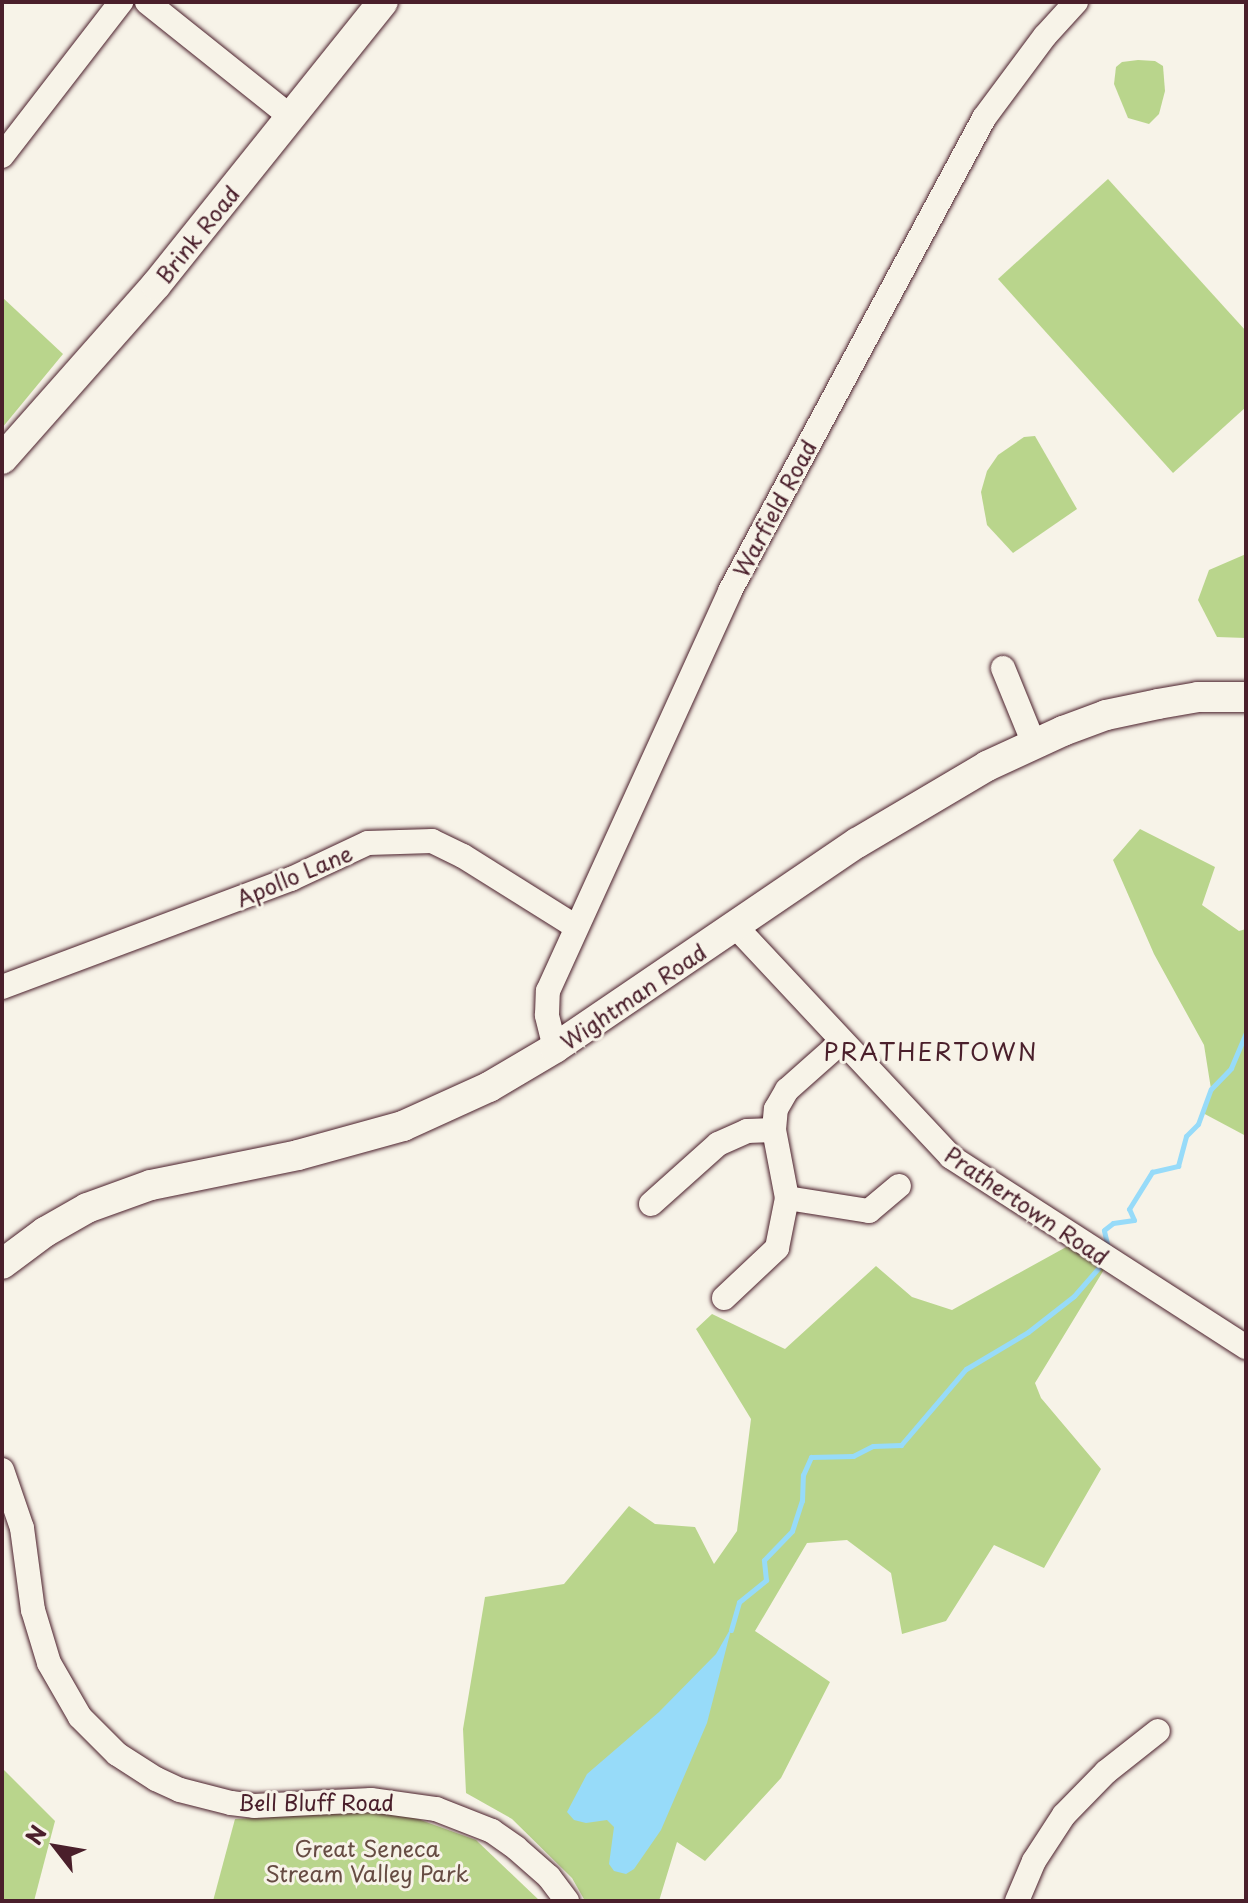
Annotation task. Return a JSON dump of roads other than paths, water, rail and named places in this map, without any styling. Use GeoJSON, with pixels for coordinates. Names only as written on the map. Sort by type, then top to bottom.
{"type":"FeatureCollection","features":[{"type":"Feature","properties":{"kind":"main road","name":"Brink Road"},"geometry":{"type":"LineString","coordinates":[[2,459],[156,285],[383,2]]}},
{"type":"Feature","properties":{"kind":"main road","name":"Wightman Road"},"geometry":{"type":"LineString","coordinates":[[2,1264],[45,1232],[87,1208],[151,1185],[298,1155],[403,1126],[489,1087],[555,1048],[857,843],[987,766],[1034,744],[1106,715],[1198,697],[1246,697]]}},
{"type":"Feature","properties":{"kind":"street"},"geometry":{"type":"LineString","coordinates":[[2,156],[121,2]]}},
{"type":"Feature","properties":{"kind":"street"},"geometry":{"type":"LineString","coordinates":[[147,2],[291,117]]}},
{"type":"Feature","properties":{"kind":"street","name":"Warfield Road"},"geometry":{"type":"LineString","coordinates":[[555,1048],[547,1015],[548,991],[730,591],[984,118],[1045,36],[1076,2]]}},
{"type":"Feature","properties":{"kind":"street"},"geometry":{"type":"LineString","coordinates":[[1003,668],[1034,744]]}},
{"type":"Feature","properties":{"kind":"street","name":"Apollo Lane"},"geometry":{"type":"LineString","coordinates":[[2,987],[291,879],[368,843],[432,841],[463,856],[576,927]]}},
{"type":"Feature","properties":{"kind":"street","name":"Prathertown Road"},"geometry":{"type":"LineString","coordinates":[[736,927],[951,1157],[1246,1347]]}},
{"type":"Feature","properties":{"kind":"street"},"geometry":{"type":"LineString","coordinates":[[724,1298],[777,1248],[787,1198],[774,1130],[776,1109],[787,1090],[841,1042]]}},
{"type":"Feature","properties":{"kind":"street"},"geometry":{"type":"LineString","coordinates":[[651,1204],[718,1144],[747,1131],[774,1130]]}},
{"type":"Feature","properties":{"kind":"street"},"geometry":{"type":"LineString","coordinates":[[787,1198],[869,1211],[899,1186]]}},
{"type":"Feature","properties":{"kind":"street","name":"Bell Bluff Road"},"geometry":{"type":"LineString","coordinates":[[2,1470],[22,1528],[33,1610],[49,1663],[80,1717],[117,1754],[180,1790],[231,1803],[254,1806],[371,1800],[436,1809],[492,1831],[549,1877],[567,1901]]}},
{"type":"Feature","properties":{"kind":"street"},"geometry":{"type":"LineString","coordinates":[[1017,1901],[1034,1861],[1064,1815],[1106,1772],[1158,1731]]}},
{"type":"Feature","properties":{"kind":"water"},"geometry":{"type":"Polygon","coordinates":[[[732,1626],[707,1723],[661,1830],[634,1869],[626,1874],[614,1871],[609,1864],[614,1827],[607,1820],[586,1823],[574,1820],[567,1812],[587,1774],[659,1712],[716,1654],[732,1626]]]}},
{"type":"Feature","properties":{"kind":"waterway"},"geometry":{"type":"LineString","coordinates":[[1108,1248],[1104,1230],[1113,1223],[1134,1220],[1129,1209],[1152,1172],[1178,1166],[1186,1136],[1198,1124],[1211,1089],[1231,1068],[1246,1033]]}},
{"type":"Feature","properties":{"kind":"waterway"},"geometry":{"type":"LineString","coordinates":[[731,1630],[739,1602],[766,1580],[764,1560],[792,1531],[802,1501],[803,1475],[811,1457],[853,1456],[873,1446],[901,1445],[966,1369],[1028,1332],[1074,1296],[1098,1268]]}},
{"type":"Feature","properties":{"kind":"district","name":"PRATHERTOWN"},"geometry":{"type":"Point","coordinates":[931,1052]}},
{"type":"Feature","properties":{"kind":"park label","name":"Great Seneca Stream Valley Park"},"geometry":{"type":"Point","coordinates":[367,1860]}}]}
